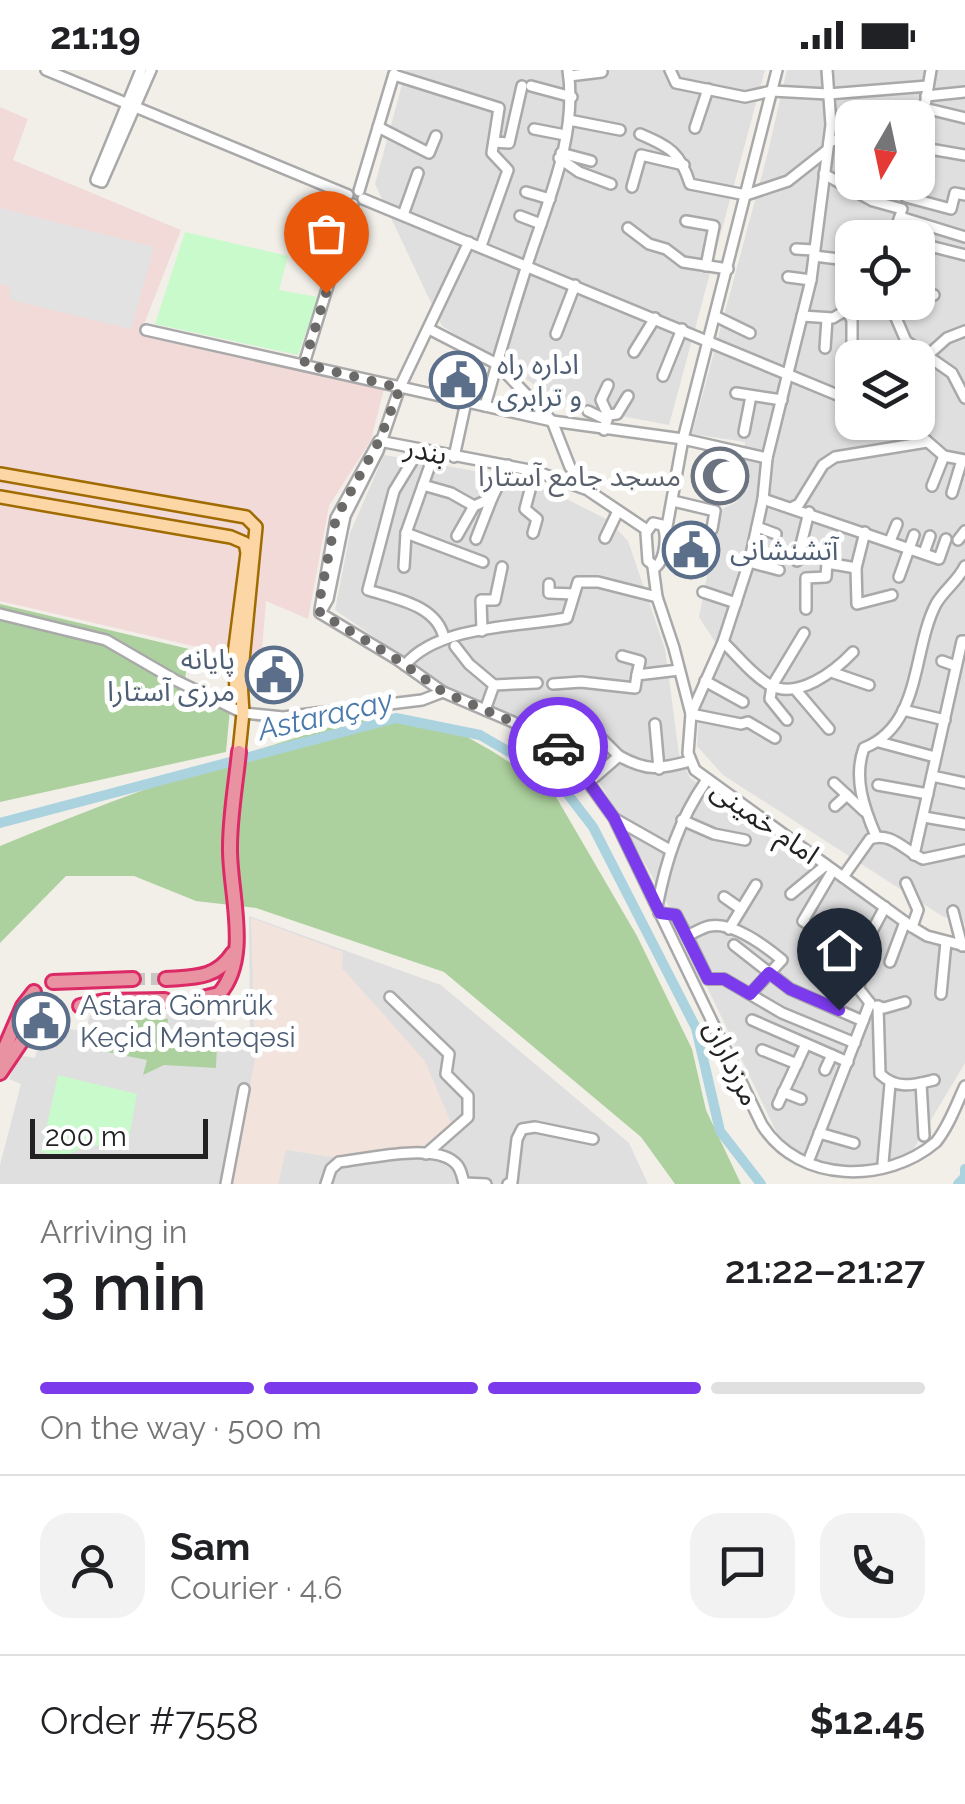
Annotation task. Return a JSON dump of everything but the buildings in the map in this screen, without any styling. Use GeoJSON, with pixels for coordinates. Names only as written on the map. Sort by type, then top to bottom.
{"type":"FeatureCollection","features":[{"type":"Feature","properties":{"kind":"highway"},"geometry":{"type":"LineString","coordinates":[[198,999],[212,997],[230,977],[234,951],[230,844],[239,752]]}},
{"type":"Feature","properties":{"kind":"highway"},"geometry":{"type":"LineString","coordinates":[[166,979],[221,970],[234,951]]}},
{"type":"Feature","properties":{"kind":"highway"},"geometry":{"type":"LineString","coordinates":[[54,982],[132,979]]}},
{"type":"Feature","properties":{"kind":"highway"},"geometry":{"type":"LineString","coordinates":[[0,1060],[23,1006],[34,992]]}},
{"type":"Feature","properties":{"kind":"highway"},"geometry":{"type":"LineString","coordinates":[[80,1006],[105,1001],[164,1000]]}},
{"type":"Feature","properties":{"kind":"highway"},"geometry":{"type":"LineString","coordinates":[[0,1073],[24,1039],[60,1016]]}},
{"type":"Feature","properties":{"kind":"main road"},"geometry":{"type":"LineString","coordinates":[[0,474],[246,518],[256,527],[241,681],[239,752]]}},
{"type":"Feature","properties":{"kind":"main road"},"geometry":{"type":"LineString","coordinates":[[0,497],[231,537],[246,543],[233,683],[243,714]]}},
{"type":"Feature","properties":{"kind":"street"},"geometry":{"type":"LineString","coordinates":[[46,70],[528,264],[835,394]]}},
{"type":"Feature","properties":{"kind":"street"},"geometry":{"type":"LineString","coordinates":[[131,105],[140,70]]}},
{"type":"Feature","properties":{"kind":"street"},"geometry":{"type":"LineString","coordinates":[[99,181],[131,105],[151,70]]}},
{"type":"Feature","properties":{"kind":"street"},"geometry":{"type":"LineString","coordinates":[[670,70],[676,83],[745,96],[772,90],[828,94],[965,92]]}},
{"type":"Feature","properties":{"kind":"street"},"geometry":{"type":"LineString","coordinates":[[653,567],[661,562],[683,439],[777,70]]}},
{"type":"Feature","properties":{"kind":"street"},"geometry":{"type":"LineString","coordinates":[[775,738],[748,722],[740,724],[691,714],[723,642],[749,562],[764,500],[767,458],[811,280],[828,145],[827,70]]}},
{"type":"Feature","properties":{"kind":"street"},"geometry":{"type":"LineString","coordinates":[[925,100],[931,70]]}},
{"type":"Feature","properties":{"kind":"street"},"geometry":{"type":"LineString","coordinates":[[304,364],[394,72],[499,108],[492,153],[508,170],[481,246]]}},
{"type":"Feature","properties":{"kind":"street"},"geometry":{"type":"LineString","coordinates":[[485,406],[550,199],[569,120],[569,73],[602,72]]}},
{"type":"Feature","properties":{"kind":"street"},"geometry":{"type":"LineString","coordinates":[[494,142],[509,143],[526,86],[572,97]]}},
{"type":"Feature","properties":{"kind":"street"},"geometry":{"type":"LineString","coordinates":[[695,128],[708,89]]}},
{"type":"Feature","properties":{"kind":"street"},"geometry":{"type":"LineString","coordinates":[[935,111],[965,118]]}},
{"type":"Feature","properties":{"kind":"street"},"geometry":{"type":"LineString","coordinates":[[569,120],[620,130]]}},
{"type":"Feature","properties":{"kind":"street"},"geometry":{"type":"LineString","coordinates":[[378,127],[429,152],[436,136]]}},
{"type":"Feature","properties":{"kind":"street"},"geometry":{"type":"LineString","coordinates":[[534,129],[565,135]]}},
{"type":"Feature","properties":{"kind":"street"},"geometry":{"type":"LineString","coordinates":[[640,134],[670,147],[684,166],[690,184],[746,195],[788,180],[835,142]]}},
{"type":"Feature","properties":{"kind":"street"},"geometry":{"type":"LineString","coordinates":[[935,150],[965,156]]}},
{"type":"Feature","properties":{"kind":"street"},"geometry":{"type":"LineString","coordinates":[[632,187],[640,155],[684,166]]}},
{"type":"Feature","properties":{"kind":"street"},"geometry":{"type":"LineString","coordinates":[[560,156],[591,161]]}},
{"type":"Feature","properties":{"kind":"street"},"geometry":{"type":"LineString","coordinates":[[560,156],[579,172],[611,184]]}},
{"type":"Feature","properties":{"kind":"street"},"geometry":{"type":"LineString","coordinates":[[402,215],[418,173]]}},
{"type":"Feature","properties":{"kind":"street"},"geometry":{"type":"LineString","coordinates":[[824,174],[873,202],[965,237]]}},
{"type":"Feature","properties":{"kind":"street"},"geometry":{"type":"LineString","coordinates":[[526,192],[550,199]]}},
{"type":"Feature","properties":{"kind":"street"},"geometry":{"type":"LineString","coordinates":[[916,200],[951,210],[955,193],[965,195]]}},
{"type":"Feature","properties":{"kind":"street"},"geometry":{"type":"LineString","coordinates":[[899,220],[905,200]]}},
{"type":"Feature","properties":{"kind":"street"},"geometry":{"type":"LineString","coordinates":[[520,216],[542,224]]}},
{"type":"Feature","properties":{"kind":"street"},"geometry":{"type":"LineString","coordinates":[[686,221],[714,226],[706,266]]}},
{"type":"Feature","properties":{"kind":"street"},"geometry":{"type":"LineString","coordinates":[[628,228],[683,262],[728,269]]}},
{"type":"Feature","properties":{"kind":"street"},"geometry":{"type":"LineString","coordinates":[[802,229],[816,231]]}},
{"type":"Feature","properties":{"kind":"street","name":"بندر"},"geometry":{"type":"LineString","coordinates":[[320,613],[336,518],[379,441],[469,242]]}},
{"type":"Feature","properties":{"kind":"street"},"geometry":{"type":"LineString","coordinates":[[935,247],[965,254]]}},
{"type":"Feature","properties":{"kind":"street"},"geometry":{"type":"LineString","coordinates":[[796,249],[835,257]]}},
{"type":"Feature","properties":{"kind":"street"},"geometry":{"type":"LineString","coordinates":[[788,276],[811,280]]}},
{"type":"Feature","properties":{"kind":"street"},"geometry":{"type":"LineString","coordinates":[[556,334],[575,285]]}},
{"type":"Feature","properties":{"kind":"street"},"geometry":{"type":"LineString","coordinates":[[715,316],[750,332]]}},
{"type":"Feature","properties":{"kind":"street"},"geometry":{"type":"LineString","coordinates":[[802,316],[827,319],[835,316]]}},
{"type":"Feature","properties":{"kind":"street"},"geometry":{"type":"LineString","coordinates":[[634,352],[655,318]]}},
{"type":"Feature","properties":{"kind":"street"},"geometry":{"type":"LineString","coordinates":[[825,348],[827,319]]}},
{"type":"Feature","properties":{"kind":"street"},"geometry":{"type":"LineString","coordinates":[[663,376],[682,329]]}},
{"type":"Feature","properties":{"kind":"street"},"geometry":{"type":"LineString","coordinates":[[146,330],[552,421],[606,422],[767,458]]}},
{"type":"Feature","properties":{"kind":"street"},"geometry":{"type":"LineString","coordinates":[[429,330],[497,364],[552,421],[570,467],[589,491],[647,530],[658,523],[666,532]]}},
{"type":"Feature","properties":{"kind":"street"},"geometry":{"type":"LineString","coordinates":[[935,347],[965,331]]}},
{"type":"Feature","properties":{"kind":"street"},"geometry":{"type":"LineString","coordinates":[[935,360],[952,373],[965,398]]}},
{"type":"Feature","properties":{"kind":"street"},"geometry":{"type":"LineString","coordinates":[[952,373],[965,368]]}},
{"type":"Feature","properties":{"kind":"street"},"geometry":{"type":"LineString","coordinates":[[606,422],[601,400],[608,385]]}},
{"type":"Feature","properties":{"kind":"street"},"geometry":{"type":"LineString","coordinates":[[736,393],[782,400]]}},
{"type":"Feature","properties":{"kind":"street"},"geometry":{"type":"LineString","coordinates":[[606,422],[617,414],[628,396]]}},
{"type":"Feature","properties":{"kind":"street"},"geometry":{"type":"LineString","coordinates":[[744,432],[752,396]]}},
{"type":"Feature","properties":{"kind":"street"},"geometry":{"type":"LineString","coordinates":[[454,457],[466,402]]}},
{"type":"Feature","properties":{"kind":"street"},"geometry":{"type":"LineString","coordinates":[[588,411],[606,422]]}},
{"type":"Feature","properties":{"kind":"street"},"geometry":{"type":"LineString","coordinates":[[925,440],[944,456],[964,460],[952,493]]}},
{"type":"Feature","properties":{"kind":"street","name":"بندر"},"geometry":{"type":"LineString","coordinates":[[379,441],[536,471],[589,491]]}},
{"type":"Feature","properties":{"kind":"street"},"geometry":{"type":"LineString","coordinates":[[793,507],[799,504],[823,465],[835,456],[927,442]]}},
{"type":"Feature","properties":{"kind":"street"},"geometry":{"type":"LineString","coordinates":[[419,450],[394,491],[368,590],[420,607],[441,624],[444,638]]}},
{"type":"Feature","properties":{"kind":"street"},"geometry":{"type":"LineString","coordinates":[[404,567],[406,532],[434,454]]}},
{"type":"Feature","properties":{"kind":"street"},"geometry":{"type":"LineString","coordinates":[[932,486],[944,456]]}},
{"type":"Feature","properties":{"kind":"street"},"geometry":{"type":"LineString","coordinates":[[476,539],[508,465]]}},
{"type":"Feature","properties":{"kind":"street"},"geometry":{"type":"LineString","coordinates":[[533,532],[537,519],[526,509],[536,471]]}},
{"type":"Feature","properties":{"kind":"street"},"geometry":{"type":"LineString","coordinates":[[423,485],[474,506]]}},
{"type":"Feature","properties":{"kind":"street"},"geometry":{"type":"LineString","coordinates":[[457,536],[474,506],[492,498]]}},
{"type":"Feature","properties":{"kind":"street"},"geometry":{"type":"LineString","coordinates":[[764,500],[809,512],[939,559],[946,539]]}},
{"type":"Feature","properties":{"kind":"street"},"geometry":{"type":"LineString","coordinates":[[673,501],[715,512],[712,529]]}},
{"type":"Feature","properties":{"kind":"street"},"geometry":{"type":"LineString","coordinates":[[605,538],[618,511]]}},
{"type":"Feature","properties":{"kind":"street"},"geometry":{"type":"LineString","coordinates":[[797,561],[809,512]]}},
{"type":"Feature","properties":{"kind":"street"},"geometry":{"type":"LineString","coordinates":[[890,541],[898,524]]}},
{"type":"Feature","properties":{"kind":"street"},"geometry":{"type":"LineString","coordinates":[[757,527],[776,534]]}},
{"type":"Feature","properties":{"kind":"street","name":"امام خمینی"},"geometry":{"type":"LineString","coordinates":[[647,530],[648,561],[653,567],[656,597],[691,714],[690,762],[706,780],[908,925],[964,946]]}},
{"type":"Feature","properties":{"kind":"street"},"geometry":{"type":"LineString","coordinates":[[406,532],[483,562]]}},
{"type":"Feature","properties":{"kind":"street"},"geometry":{"type":"LineString","coordinates":[[864,532],[856,568],[857,604],[892,595]]}},
{"type":"Feature","properties":{"kind":"street"},"geometry":{"type":"LineString","coordinates":[[899,577],[914,534]]}},
{"type":"Feature","properties":{"kind":"street"},"geometry":{"type":"LineString","coordinates":[[924,554],[930,536]]}},
{"type":"Feature","properties":{"kind":"street"},"geometry":{"type":"LineString","coordinates":[[749,562],[779,570]]}},
{"type":"Feature","properties":{"kind":"street"},"geometry":{"type":"LineString","coordinates":[[806,610],[806,578],[826,576],[827,563],[856,568]]}},
{"type":"Feature","properties":{"kind":"street"},"geometry":{"type":"LineString","coordinates":[[876,836],[866,813],[859,762],[864,748],[878,742],[903,710],[920,668],[921,641],[936,604],[960,584],[965,566]]}},
{"type":"Feature","properties":{"kind":"street"},"geometry":{"type":"LineString","coordinates":[[482,631],[481,600],[495,600],[502,567]]}},
{"type":"Feature","properties":{"kind":"street"},"geometry":{"type":"LineString","coordinates":[[405,664],[414,654],[444,638],[566,618],[578,582],[598,582],[656,597]]}},
{"type":"Feature","properties":{"kind":"street"},"geometry":{"type":"LineString","coordinates":[[548,584],[549,593],[574,594]]}},
{"type":"Feature","properties":{"kind":"street"},"geometry":{"type":"LineString","coordinates":[[703,592],[736,603]]}},
{"type":"Feature","properties":{"kind":"street","name":"مرزداران"},"geometry":{"type":"LineString","coordinates":[[320,613],[405,664],[443,692],[567,752],[614,818],[762,1125],[786,1155],[830,1178],[874,1179],[897,1171],[933,1145],[946,1129],[965,1086]]}},
{"type":"Feature","properties":{"kind":"street"},"geometry":{"type":"LineString","coordinates":[[0,614],[106,640],[243,714],[283,717],[422,700],[443,692]]}},
{"type":"Feature","properties":{"kind":"street"},"geometry":{"type":"LineString","coordinates":[[787,720],[770,699],[772,686],[804,634]]}},
{"type":"Feature","properties":{"kind":"street"},"geometry":{"type":"LineString","coordinates":[[914,855],[965,641]]}},
{"type":"Feature","properties":{"kind":"street"},"geometry":{"type":"LineString","coordinates":[[723,642],[772,686],[796,688],[834,673],[853,652]]}},
{"type":"Feature","properties":{"kind":"street"},"geometry":{"type":"LineString","coordinates":[[455,646],[468,664],[494,685],[537,683]]}},
{"type":"Feature","properties":{"kind":"street"},"geometry":{"type":"LineString","coordinates":[[553,684],[581,682],[635,688],[640,661],[622,656]]}},
{"type":"Feature","properties":{"kind":"street"},"geometry":{"type":"LineString","coordinates":[[942,662],[956,666]]}},
{"type":"Feature","properties":{"kind":"street"},"geometry":{"type":"LineString","coordinates":[[637,674],[679,670]]}},
{"type":"Feature","properties":{"kind":"street"},"geometry":{"type":"LineString","coordinates":[[834,673],[869,686]]}},
{"type":"Feature","properties":{"kind":"street"},"geometry":{"type":"LineString","coordinates":[[705,681],[744,702]]}},
{"type":"Feature","properties":{"kind":"street"},"geometry":{"type":"LineString","coordinates":[[485,710],[494,685]]}},
{"type":"Feature","properties":{"kind":"street"},"geometry":{"type":"LineString","coordinates":[[796,688],[828,729]]}},
{"type":"Feature","properties":{"kind":"street"},"geometry":{"type":"LineString","coordinates":[[903,710],[945,720]]}},
{"type":"Feature","properties":{"kind":"street"},"geometry":{"type":"LineString","coordinates":[[654,724],[659,769]]}},
{"type":"Feature","properties":{"kind":"street"},"geometry":{"type":"LineString","coordinates":[[601,738],[619,756],[640,768],[659,769],[690,762]]}},
{"type":"Feature","properties":{"kind":"street"},"geometry":{"type":"LineString","coordinates":[[878,742],[936,757]]}},
{"type":"Feature","properties":{"kind":"street"},"geometry":{"type":"LineString","coordinates":[[590,782],[619,756]]}},
{"type":"Feature","properties":{"kind":"street"},"geometry":{"type":"LineString","coordinates":[[932,776],[965,783]]}},
{"type":"Feature","properties":{"kind":"street"},"geometry":{"type":"LineString","coordinates":[[706,780],[682,820],[670,850],[658,911],[676,915],[708,979],[724,979],[782,1012],[855,1044]]}},
{"type":"Feature","properties":{"kind":"street"},"geometry":{"type":"LineString","coordinates":[[834,783],[866,813]]}},
{"type":"Feature","properties":{"kind":"street"},"geometry":{"type":"LineString","coordinates":[[878,785],[928,794]]}},
{"type":"Feature","properties":{"kind":"street"},"geometry":{"type":"LineString","coordinates":[[836,806],[847,795]]}},
{"type":"Feature","properties":{"kind":"street"},"geometry":{"type":"LineString","coordinates":[[924,817],[965,824]]}},
{"type":"Feature","properties":{"kind":"street"},"geometry":{"type":"LineString","coordinates":[[614,818],[670,850]]}},
{"type":"Feature","properties":{"kind":"street"},"geometry":{"type":"LineString","coordinates":[[682,820],[714,834],[745,840]]}},
{"type":"Feature","properties":{"kind":"street"},"geometry":{"type":"LineString","coordinates":[[791,894],[834,870],[876,836],[886,837],[914,855],[933,858],[965,850]]}},
{"type":"Feature","properties":{"kind":"street"},"geometry":{"type":"LineString","coordinates":[[806,944],[814,928],[803,921],[834,870]]}},
{"type":"Feature","properties":{"kind":"street"},"geometry":{"type":"LineString","coordinates":[[890,962],[918,910],[906,882]]}},
{"type":"Feature","properties":{"kind":"street"},"geometry":{"type":"LineString","coordinates":[[729,929],[756,884]]}},
{"type":"Feature","properties":{"kind":"street"},"geometry":{"type":"LineString","coordinates":[[724,897],[740,909]]}},
{"type":"Feature","properties":{"kind":"street"},"geometry":{"type":"LineString","coordinates":[[885,906],[864,946],[859,989],[874,1005],[884,1008],[904,1002]]}},
{"type":"Feature","properties":{"kind":"street"},"geometry":{"type":"LineString","coordinates":[[954,911],[964,946]]}},
{"type":"Feature","properties":{"kind":"street"},"geometry":{"type":"LineString","coordinates":[[687,936],[711,925],[729,929],[762,942],[782,960],[750,994]]}},
{"type":"Feature","properties":{"kind":"street"},"geometry":{"type":"LineString","coordinates":[[941,994],[946,942]]}},
{"type":"Feature","properties":{"kind":"street"},"geometry":{"type":"LineString","coordinates":[[734,946],[790,989],[863,1021]]}},
{"type":"Feature","properties":{"kind":"street"},"geometry":{"type":"LineString","coordinates":[[390,997],[449,1054],[446,1074],[468,1096],[468,1117],[426,1154]]}},
{"type":"Feature","properties":{"kind":"street"},"geometry":{"type":"LineString","coordinates":[[810,1157],[863,1021],[874,1005]]}},
{"type":"Feature","properties":{"kind":"street"},"geometry":{"type":"LineString","coordinates":[[874,1005],[880,1074],[890,1084],[934,1080]]}},
{"type":"Feature","properties":{"kind":"street"},"geometry":{"type":"LineString","coordinates":[[772,1029],[782,1012]]}},
{"type":"Feature","properties":{"kind":"street"},"geometry":{"type":"LineString","coordinates":[[752,1020],[848,1062]]}},
{"type":"Feature","properties":{"kind":"street"},"geometry":{"type":"LineString","coordinates":[[778,1104],[806,1044]]}},
{"type":"Feature","properties":{"kind":"street"},"geometry":{"type":"LineString","coordinates":[[762,1050],[797,1064]]}},
{"type":"Feature","properties":{"kind":"street"},"geometry":{"type":"LineString","coordinates":[[826,1070],[832,1055]]}},
{"type":"Feature","properties":{"kind":"street"},"geometry":{"type":"LineString","coordinates":[[883,1163],[890,1084]]}},
{"type":"Feature","properties":{"kind":"street"},"geometry":{"type":"LineString","coordinates":[[921,1084],[924,1136]]}},
{"type":"Feature","properties":{"kind":"street"},"geometry":{"type":"LineString","coordinates":[[226,1184],[244,1089]]}},
{"type":"Feature","properties":{"kind":"street"},"geometry":{"type":"LineString","coordinates":[[783,1092],[801,1098]]}},
{"type":"Feature","properties":{"kind":"street"},"geometry":{"type":"LineString","coordinates":[[508,1184],[512,1182],[522,1129],[535,1127],[593,1140]]}},
{"type":"Feature","properties":{"kind":"street"},"geometry":{"type":"LineString","coordinates":[[819,1133],[854,1143]]}},
{"type":"Feature","properties":{"kind":"street"},"geometry":{"type":"LineString","coordinates":[[326,1184],[339,1162],[426,1154],[450,1158],[457,1164],[464,1183],[486,1184]]}},
{"type":"Feature","properties":{"kind":"shaded area"},"geometry":{"type":"Polygon","coordinates":[[[406,70],[765,70],[669,425],[568,406],[442,326],[375,184],[406,70]]]}},
{"type":"Feature","properties":{"kind":"shaded area"},"geometry":{"type":"Polygon","coordinates":[[[787,70],[965,70],[965,924],[942,916],[723,775],[697,746],[699,705],[722,653],[699,617],[720,510],[737,502],[745,442],[692,434],[787,70]]]}},
{"type":"Feature","properties":{"kind":"shaded area"},"geometry":{"type":"Polygon","coordinates":[[[0,107],[28,119],[13,160],[181,230],[141,332],[384,389],[371,440],[329,506],[308,619],[266,601],[261,662],[0,601],[0,107]]]}},
{"type":"Feature","properties":{"kind":"shaded area"},"geometry":{"type":"Polygon","coordinates":[[[0,208],[154,247],[131,329],[11,300],[9,286],[0,284],[0,208]]]}},
{"type":"Feature","properties":{"kind":"shaded area"},"geometry":{"type":"Polygon","coordinates":[[[384,455],[531,481],[608,520],[628,541],[665,649],[679,754],[690,778],[927,943],[965,953],[965,1063],[913,1150],[872,1168],[830,1168],[782,1144],[667,903],[580,748],[450,689],[335,610],[350,533],[384,455]]]}},
{"type":"Feature","properties":{"kind":"shaded area"},"geometry":{"type":"Polygon","coordinates":[[[249,916],[441,985],[629,1143],[648,1184],[0,1184],[0,1165],[21,1084],[9,1079],[18,1055],[35,1058],[41,1035],[51,1027],[85,1031],[92,1009],[111,1005],[222,1023],[226,1046],[250,1044],[249,916]]]}},
{"type":"Feature","properties":{"kind":"shaded area"},"geometry":{"type":"Polygon","coordinates":[[[251,918],[343,952],[342,968],[425,1061],[452,1125],[425,1149],[338,1158],[286,1150],[278,1184],[231,1184],[255,1059],[251,918]]]}},
{"type":"Feature","properties":{"kind":"green space"},"geometry":{"type":"Polygon","coordinates":[[[185,232],[288,256],[279,290],[318,297],[298,355],[155,324],[185,232]]]}},
{"type":"Feature","properties":{"kind":"green space"},"geometry":{"type":"Polygon","coordinates":[[[0,604],[189,649],[185,680],[230,709],[226,752],[0,802],[0,604]]]}},
{"type":"Feature","properties":{"kind":"green space"},"geometry":{"type":"Polygon","coordinates":[[[381,713],[444,724],[552,790],[637,936],[692,1049],[706,1110],[741,1184],[675,1184],[641,1137],[444,972],[256,908],[196,901],[134,876],[66,876],[0,943],[0,846],[189,774],[381,713]]]}},
{"type":"Feature","properties":{"kind":"green space"},"geometry":{"type":"Polygon","coordinates":[[[137,1015],[168,1019],[166,1035],[217,1044],[216,1068],[164,1065],[143,1075],[147,1060],[107,1052],[111,1033],[131,1036],[137,1015]]]}},
{"type":"Feature","properties":{"kind":"green space"},"geometry":{"type":"Polygon","coordinates":[[[58,1075],[137,1094],[127,1148],[88,1145],[63,1157],[41,1152],[58,1075]]]}},
{"type":"Feature","properties":{"kind":"waterway","name":"Astaraçay"},"geometry":{"type":"LineString","coordinates":[[0,823],[396,718],[480,735],[556,779],[593,827],[696,1028],[720,1131],[761,1184]]}},
{"type":"Feature","properties":{"kind":"waterway","name":"Astaraçay"},"geometry":{"type":"LineString","coordinates":[[958,1184],[965,1177],[965,1169]]}},
{"type":"Feature","properties":{"kind":"tunnel"},"geometry":{"type":"LineString","coordinates":[[133,979],[166,979]]}},
{"type":"Feature","properties":{"kind":"tunnel"},"geometry":{"type":"LineString","coordinates":[[165,1000],[198,999]]}},
{"type":"Feature","properties":{"kind":"way so far"},"geometry":{"type":"LineString","coordinates":[[326,293],[304,364],[400,388],[379,441],[336,518],[320,613],[443,692],[513,722],[558,747]]}},
{"type":"Feature","properties":{"kind":"place","name":"اداره راه و ترابری"},"geometry":{"type":"Point","coordinates":[458,380]}},
{"type":"Feature","properties":{"kind":"place","name":"مسجد جامع آستارا"},"geometry":{"type":"Point","coordinates":[720,476]}},
{"type":"Feature","properties":{"kind":"place","name":"آتشنشانی"},"geometry":{"type":"Point","coordinates":[691,550]}},
{"type":"Feature","properties":{"kind":"place","name":"پایانه مرزی آستارا"},"geometry":{"type":"Point","coordinates":[274,675]}},
{"type":"Feature","properties":{"kind":"place","name":"Astara Gömrük Keçid Məntəqəsi"},"geometry":{"type":"Point","coordinates":[41,1021]}},
{"type":"Feature","properties":{"kind":"route"},"geometry":{"type":"LineString","coordinates":[[558,747],[567,752],[614,818],[660,913],[676,915],[708,979],[724,979],[750,994],[769,973],[790,989],[839,1010]]}}]}
